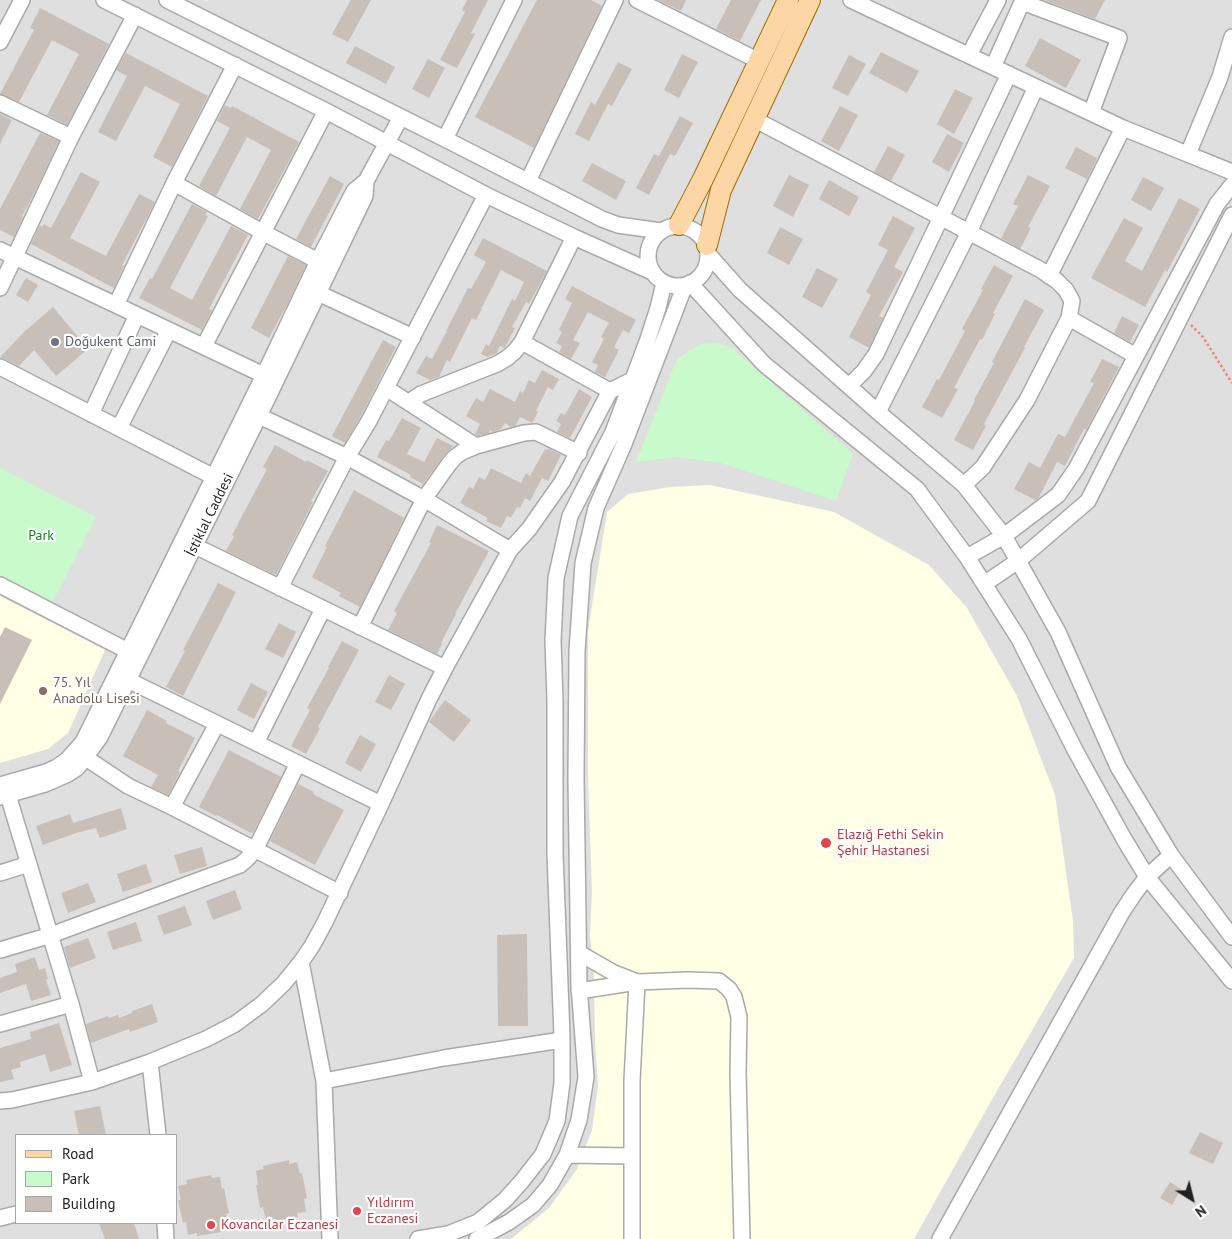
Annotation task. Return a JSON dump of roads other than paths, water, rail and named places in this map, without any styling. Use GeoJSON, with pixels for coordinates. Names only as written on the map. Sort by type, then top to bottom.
{"type":"FeatureCollection","features":[{"type":"Feature","properties":{"kind":"main road"},"geometry":{"type":"LineString","coordinates":[[670,228],[703,179],[788,0]]}},
{"type":"Feature","properties":{"kind":"main road"},"geometry":{"type":"LineString","coordinates":[[708,250],[721,190],[810,0]]}},
{"type":"Feature","properties":{"kind":"street"},"geometry":{"type":"LineString","coordinates":[[0,42],[22,0]]}},
{"type":"Feature","properties":{"kind":"street"},"geometry":{"type":"LineString","coordinates":[[104,0],[387,142],[486,195],[652,272]]}},
{"type":"Feature","properties":{"kind":"street"},"geometry":{"type":"LineString","coordinates":[[444,139],[514,0]]}},
{"type":"Feature","properties":{"kind":"street"},"geometry":{"type":"LineString","coordinates":[[528,181],[615,0]]}},
{"type":"Feature","properties":{"kind":"street"},"geometry":{"type":"LineString","coordinates":[[636,0],[759,61]]}},
{"type":"Feature","properties":{"kind":"street"},"geometry":{"type":"LineString","coordinates":[[852,0],[1123,128],[1232,172]]}},
{"type":"Feature","properties":{"kind":"street"},"geometry":{"type":"LineString","coordinates":[[969,55],[998,0]]}},
{"type":"Feature","properties":{"kind":"street"},"geometry":{"type":"LineString","coordinates":[[993,67],[1023,1],[1119,38],[1091,113]]}},
{"type":"Feature","properties":{"kind":"street"},"geometry":{"type":"LineString","coordinates":[[168,32],[176,2],[602,220],[618,225],[670,228],[688,227],[696,231],[702,237],[708,250],[740,290],[964,486],[1004,536],[1058,632],[1118,767],[1171,855],[1232,937]]}},
{"type":"Feature","properties":{"kind":"street"},"geometry":{"type":"LineString","coordinates":[[0,288],[71,137],[135,15]]}},
{"type":"Feature","properties":{"kind":"street"},"geometry":{"type":"LineString","coordinates":[[1188,154],[1220,77],[1232,37]]}},
{"type":"Feature","properties":{"kind":"street"},"geometry":{"type":"LineString","coordinates":[[116,305],[174,183],[235,65]]}},
{"type":"Feature","properties":{"kind":"street"},"geometry":{"type":"LineString","coordinates":[[849,386],[864,371],[876,354],[1008,74]]}},
{"type":"Feature","properties":{"kind":"street"},"geometry":{"type":"LineString","coordinates":[[878,412],[968,232],[1036,87]]}},
{"type":"Feature","properties":{"kind":"street"},"geometry":{"type":"LineString","coordinates":[[0,103],[71,137]]}},
{"type":"Feature","properties":{"kind":"street"},"geometry":{"type":"LineString","coordinates":[[204,346],[326,111]]}},
{"type":"Feature","properties":{"kind":"street","name":"İstiklal Caddesi"},"geometry":{"type":"LineString","coordinates":[[3,792],[80,755],[100,737],[259,416],[270,378],[318,261],[354,191],[366,181],[401,117]]}},
{"type":"Feature","properties":{"kind":"street"},"geometry":{"type":"LineString","coordinates":[[754,120],[1041,270],[1066,290],[1072,301],[1069,318],[1027,400],[983,467],[964,486]]}},
{"type":"Feature","properties":{"kind":"street"},"geometry":{"type":"LineString","coordinates":[[1049,276],[1123,128]]}},
{"type":"Feature","properties":{"kind":"street","name":"İstiklal Caddesi"},"geometry":{"type":"LineString","coordinates":[[80,755],[128,651],[214,477],[318,293],[365,196],[366,181]]}},
{"type":"Feature","properties":{"kind":"street"},"geometry":{"type":"LineString","coordinates":[[174,183],[318,261]]}},
{"type":"Feature","properties":{"kind":"street"},"geometry":{"type":"LineString","coordinates":[[967,558],[1004,536],[1058,495],[1076,469],[1217,204],[1232,185]]}},
{"type":"Feature","properties":{"kind":"street"},"geometry":{"type":"LineString","coordinates":[[280,588],[486,195]]}},
{"type":"Feature","properties":{"kind":"street"},"geometry":{"type":"LineString","coordinates":[[984,584],[1018,561],[1088,501],[1232,214]]}},
{"type":"Feature","properties":{"kind":"street"},"geometry":{"type":"LineString","coordinates":[[670,228],[654,237],[649,246],[648,255],[652,272],[664,283],[672,286],[682,286],[698,278],[704,272],[708,263],[708,250]]}},
{"type":"Feature","properties":{"kind":"street"},"geometry":{"type":"LineString","coordinates":[[409,402],[421,394],[497,364],[507,358],[522,342],[574,237]]}},
{"type":"Feature","properties":{"kind":"street"},"geometry":{"type":"LineString","coordinates":[[0,250],[270,378]]}},
{"type":"Feature","properties":{"kind":"street"},"geometry":{"type":"LineString","coordinates":[[418,1239],[448,1234],[478,1222],[505,1200],[543,1154],[557,1121],[562,1082],[562,1040],[555,854],[553,641],[556,578],[570,516],[613,432],[647,342],[664,283]]}},
{"type":"Feature","properties":{"kind":"street"},"geometry":{"type":"LineString","coordinates":[[688,284],[764,364],[917,489],[967,558],[1019,639],[1075,750],[1146,877],[1232,981]]}},
{"type":"Feature","properties":{"kind":"street"},"geometry":{"type":"LineString","coordinates":[[478,1239],[509,1222],[533,1205],[550,1185],[567,1155],[579,1120],[586,1077],[580,991],[576,778],[577,651],[583,563],[596,508],[624,444],[688,284]]}},
{"type":"Feature","properties":{"kind":"street"},"geometry":{"type":"LineString","coordinates":[[318,293],[413,337]]}},
{"type":"Feature","properties":{"kind":"street"},"geometry":{"type":"LineString","coordinates":[[91,414],[137,315]]}},
{"type":"Feature","properties":{"kind":"street"},"geometry":{"type":"LineString","coordinates":[[1069,318],[1136,356]]}},
{"type":"Feature","properties":{"kind":"street"},"geometry":{"type":"LineString","coordinates":[[119,428],[169,330]]}},
{"type":"Feature","properties":{"kind":"street"},"geometry":{"type":"LineString","coordinates":[[522,342],[610,392]]}},
{"type":"Feature","properties":{"kind":"street"},"geometry":{"type":"LineString","coordinates":[[0,367],[214,477]]}},
{"type":"Feature","properties":{"kind":"street"},"geometry":{"type":"LineString","coordinates":[[0,1101],[92,1082],[150,1062],[206,1039],[235,1024],[262,1004],[284,983],[301,962],[321,930],[429,699],[510,550],[529,529],[562,482],[610,392],[632,380]]}},
{"type":"Feature","properties":{"kind":"street"},"geometry":{"type":"LineString","coordinates":[[386,388],[476,446]]}},
{"type":"Feature","properties":{"kind":"street"},"geometry":{"type":"LineString","coordinates":[[259,416],[347,457],[424,499],[510,550]]}},
{"type":"Feature","properties":{"kind":"street"},"geometry":{"type":"LineString","coordinates":[[360,627],[424,499],[455,457],[476,446],[531,432],[536,432],[579,452]]}},
{"type":"Feature","properties":{"kind":"street"},"geometry":{"type":"LineString","coordinates":[[195,546],[445,668]]}},
{"type":"Feature","properties":{"kind":"street"},"geometry":{"type":"LineString","coordinates":[[0,585],[128,651]]}},
{"type":"Feature","properties":{"kind":"street"},"geometry":{"type":"LineString","coordinates":[[256,743],[323,609]]}},
{"type":"Feature","properties":{"kind":"street"},"geometry":{"type":"LineString","coordinates":[[128,680],[381,804]]}},
{"type":"Feature","properties":{"kind":"street"},"geometry":{"type":"LineString","coordinates":[[172,807],[217,724]]}},
{"type":"Feature","properties":{"kind":"street"},"geometry":{"type":"LineString","coordinates":[[80,755],[128,786],[340,892]]}},
{"type":"Feature","properties":{"kind":"street"},"geometry":{"type":"LineString","coordinates":[[0,950],[51,936],[231,869],[248,859],[255,850],[298,763]]}},
{"type":"Feature","properties":{"kind":"street"},"geometry":{"type":"LineString","coordinates":[[3,792],[29,864],[92,1082]]}},
{"type":"Feature","properties":{"kind":"street"},"geometry":{"type":"LineString","coordinates":[[940,1239],[1122,912],[1146,877],[1171,855]]}},
{"type":"Feature","properties":{"kind":"street"},"geometry":{"type":"LineString","coordinates":[[0,873],[29,864]]}},
{"type":"Feature","properties":{"kind":"street"},"geometry":{"type":"LineString","coordinates":[[579,953],[614,973],[637,982]]}},
{"type":"Feature","properties":{"kind":"street"},"geometry":{"type":"LineString","coordinates":[[301,962],[324,1081],[330,1239]]}},
{"type":"Feature","properties":{"kind":"street"},"geometry":{"type":"LineString","coordinates":[[580,991],[637,982],[688,980],[718,982],[729,989],[734,997],[739,1017],[738,1073],[742,1239]]}},
{"type":"Feature","properties":{"kind":"street"},"geometry":{"type":"LineString","coordinates":[[632,1239],[632,1081],[637,982]]}},
{"type":"Feature","properties":{"kind":"street"},"geometry":{"type":"LineString","coordinates":[[0,1024],[71,1004]]}},
{"type":"Feature","properties":{"kind":"street"},"geometry":{"type":"LineString","coordinates":[[324,1081],[444,1058],[562,1040]]}},
{"type":"Feature","properties":{"kind":"street"},"geometry":{"type":"LineString","coordinates":[[150,1062],[158,1134]]}},
{"type":"Feature","properties":{"kind":"street"},"geometry":{"type":"LineString","coordinates":[[567,1155],[632,1156]]}},
{"type":"Feature","properties":{"kind":"street"},"geometry":{"type":"LineString","coordinates":[[0,1218],[15,1214]]}},
{"type":"Feature","properties":{"kind":"street"},"geometry":{"type":"LineString","coordinates":[[165,1224],[166,1239]]}},
{"type":"Feature","properties":{"kind":"place","name":"Doğukent Cami"},"geometry":{"type":"Point","coordinates":[55,342]}},
{"type":"Feature","properties":{"kind":"place","name":"75. Yıl Anadolu Lisesi"},"geometry":{"type":"Point","coordinates":[43,691]}},
{"type":"Feature","properties":{"kind":"place","name":"Elazığ Fethi Sekin Şehir Hastanesi"},"geometry":{"type":"Point","coordinates":[826,843]}},
{"type":"Feature","properties":{"kind":"place","name":"Yıldırım Eczanesi"},"geometry":{"type":"Point","coordinates":[357,1211]}},
{"type":"Feature","properties":{"kind":"place","name":"Kovancılar Eczanesi"},"geometry":{"type":"Point","coordinates":[211,1225]}},
{"type":"Feature","properties":{"kind":"park label","name":"Park"},"geometry":{"type":"Point","coordinates":[41,536]}}]}
